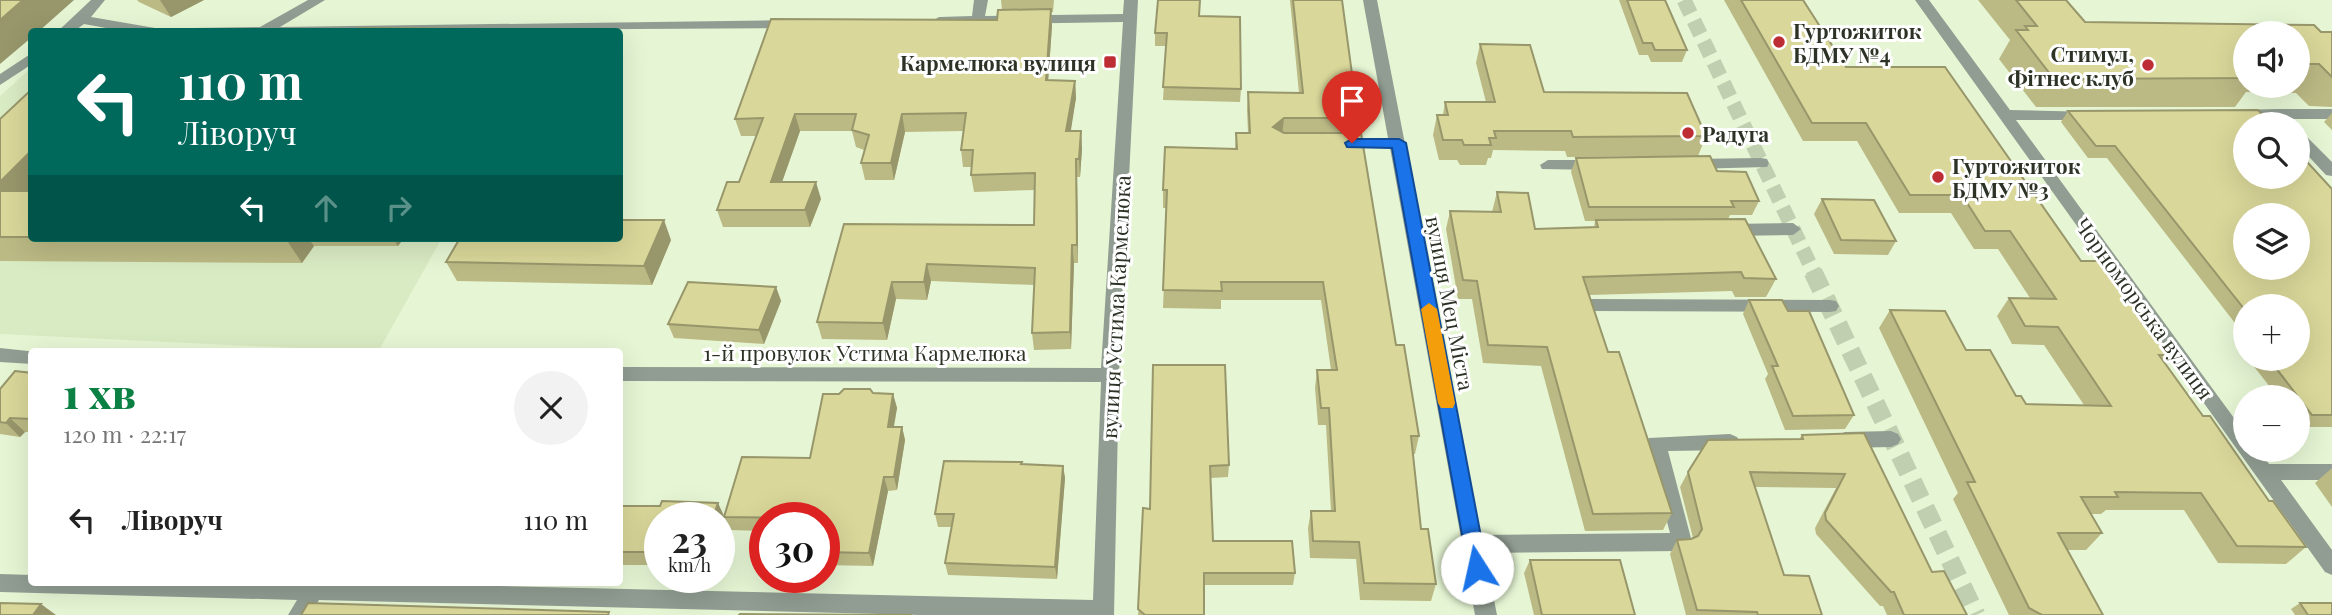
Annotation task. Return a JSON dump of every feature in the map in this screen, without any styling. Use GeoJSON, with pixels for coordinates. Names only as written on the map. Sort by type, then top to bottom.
{"type":"FeatureCollection","features":[{"type":"Feature","properties":{"kind":"street"},"geometry":{"type":"LineString","coordinates":[[69,28],[98,0]]}},
{"type":"Feature","properties":{"kind":"street"},"geometry":{"type":"LineString","coordinates":[[269,28],[318,0]]}},
{"type":"Feature","properties":{"kind":"street"},"geometry":{"type":"LineString","coordinates":[[978,19],[981,0]]}},
{"type":"Feature","properties":{"kind":"street","name":"вулиця Мец Міста"},"geometry":{"type":"LineString","coordinates":[[1370,0],[1486,615]]}},
{"type":"Feature","properties":{"kind":"street","name":"Чорноморська вулиця"},"geometry":{"type":"LineString","coordinates":[[1922,0],[2233,430]]}},
{"type":"Feature","properties":{"kind":"street"},"geometry":{"type":"LineString","coordinates":[[919,22],[1131,9]]}},
{"type":"Feature","properties":{"kind":"street","name":"вулиця Устима Кармелюка"},"geometry":{"type":"LineString","coordinates":[[1104,612],[1110,374],[1131,9]]}},
{"type":"Feature","properties":{"kind":"street"},"geometry":{"type":"LineString","coordinates":[[80,19],[132,28]]}},
{"type":"Feature","properties":{"kind":"street"},"geometry":{"type":"LineString","coordinates":[[446,28],[808,24]]}},
{"type":"Feature","properties":{"kind":"street"},"geometry":{"type":"LineString","coordinates":[[0,81],[28,60]]}},
{"type":"Feature","properties":{"kind":"street"},"geometry":{"type":"LineString","coordinates":[[2310,116],[2332,114]]}},
{"type":"Feature","properties":{"kind":"street"},"geometry":{"type":"LineString","coordinates":[[2006,115],[2100,115]]}},
{"type":"Feature","properties":{"kind":"street"},"geometry":{"type":"LineString","coordinates":[[2222,115],[2233,116]]}},
{"type":"Feature","properties":{"kind":"street"},"geometry":{"type":"LineString","coordinates":[[1321,144],[1399,143]]}},
{"type":"Feature","properties":{"kind":"street"},"geometry":{"type":"LineString","coordinates":[[2310,148],[2332,171]]}},
{"type":"Feature","properties":{"kind":"street"},"geometry":{"type":"LineString","coordinates":[[1668,164],[1761,163]]}},
{"type":"Feature","properties":{"kind":"street"},"geometry":{"type":"LineString","coordinates":[[1548,165],[1615,164]]}},
{"type":"Feature","properties":{"kind":"street"},"geometry":{"type":"LineString","coordinates":[[1713,230],[1793,229]]}},
{"type":"Feature","properties":{"kind":"street"},"geometry":{"type":"LineString","coordinates":[[1591,305],[1829,306]]}},
{"type":"Feature","properties":{"kind":"street"},"geometry":{"type":"LineString","coordinates":[[0,355],[28,356]]}},
{"type":"Feature","properties":{"kind":"street","name":"1-й провулок Устима Кармелюка"},"geometry":{"type":"LineString","coordinates":[[623,374],[1110,374]]}},
{"type":"Feature","properties":{"kind":"street"},"geometry":{"type":"LineString","coordinates":[[1822,440],[1891,439]]}},
{"type":"Feature","properties":{"kind":"street"},"geometry":{"type":"LineString","coordinates":[[1473,544],[1682,542],[1656,443],[1752,442]]}},
{"type":"Feature","properties":{"kind":"street","name":"Чорноморська вулиця"},"geometry":{"type":"LineString","coordinates":[[2256,462],[2332,566]]}},
{"type":"Feature","properties":{"kind":"street"},"geometry":{"type":"LineString","coordinates":[[2264,472],[2332,472]]}},
{"type":"Feature","properties":{"kind":"street"},"geometry":{"type":"LineString","coordinates":[[0,583],[28,584]]}},
{"type":"Feature","properties":{"kind":"street"},"geometry":{"type":"LineString","coordinates":[[117,586],[1104,612]]}},
{"type":"Feature","properties":{"kind":"street"},"geometry":{"type":"LineString","coordinates":[[299,615],[313,591]]}},
{"type":"Feature","properties":{"kind":"shaded area"},"geometry":{"type":"Polygon","coordinates":[[[28,71],[28,242],[440,242],[380,348],[294,348],[0,334],[0,96],[28,71]]]}},
{"type":"Feature","properties":{"kind":"building"},"geometry":{"type":"Polygon","coordinates":[[[0,0],[23,0],[0,20],[0,0]]]}},
{"type":"Feature","properties":{"kind":"building"},"geometry":{"type":"Polygon","coordinates":[[[1158,0],[1200,0],[1199,16],[1240,17],[1241,89],[1163,87],[1167,33],[1155,33],[1158,0]]]}},
{"type":"Feature","properties":{"kind":"building"},"geometry":{"type":"Polygon","coordinates":[[[1293,0],[1342,0],[1358,118],[1284,118],[1273,127],[1284,133],[1361,133],[1396,345],[1404,345],[1419,436],[1411,436],[1421,529],[1428,529],[1436,584],[1364,583],[1359,542],[1313,541],[1311,511],[1335,511],[1329,408],[1321,408],[1317,370],[1337,370],[1323,282],[1221,282],[1222,291],[1163,290],[1167,190],[1163,190],[1165,147],[1237,149],[1236,133],[1250,133],[1248,92],[1303,93],[1293,0]]]}},
{"type":"Feature","properties":{"kind":"building"},"geometry":{"type":"Polygon","coordinates":[[[1627,0],[1665,0],[1687,50],[1655,50],[1652,43],[1643,43],[1627,0]]]}},
{"type":"Feature","properties":{"kind":"building"},"geometry":{"type":"Polygon","coordinates":[[[1741,0],[1803,0],[1846,67],[1945,67],[2081,261],[2101,261],[2169,355],[2159,355],[2203,416],[2210,416],[2233,449],[2233,462],[2242,462],[2306,547],[2237,546],[2201,493],[2115,492],[2118,497],[2081,497],[2102,533],[2058,533],[2103,615],[2042,615],[2029,608],[1967,482],[1975,482],[1890,310],[1945,311],[1966,350],[1990,350],[2016,396],[2021,396],[2026,404],[2111,406],[2058,327],[2025,326],[2009,298],[2056,299],[2010,231],[1985,231],[1962,195],[1910,195],[1866,123],[1812,123],[1741,0]]]}},
{"type":"Feature","properties":{"kind":"building"},"geometry":{"type":"Polygon","coordinates":[[[2016,0],[2066,0],[2085,22],[2233,24],[2233,78],[2054,79],[2016,30],[2028,30],[2025,26],[2037,26],[2016,0]]]}},
{"type":"Feature","properties":{"kind":"building"},"geometry":{"type":"Polygon","coordinates":[[[1051,9],[1046,80],[1075,81],[1066,131],[1081,131],[1079,159],[1076,159],[1077,245],[1072,245],[1070,332],[1032,333],[1035,268],[927,264],[924,282],[892,282],[883,323],[817,322],[844,224],[1034,225],[1035,173],[971,175],[973,150],[961,150],[966,113],[902,114],[891,163],[861,163],[869,135],[852,130],[856,114],[795,114],[771,182],[816,182],[805,210],[717,210],[727,182],[739,182],[763,118],[735,119],[771,19],[997,20],[998,10],[1051,9]]]}},
{"type":"Feature","properties":{"kind":"building"},"geometry":{"type":"Polygon","coordinates":[[[2310,25],[2314,25],[2321,32],[2332,32],[2332,77],[2319,64],[2310,64],[2310,25]]]}},
{"type":"Feature","properties":{"kind":"building"},"geometry":{"type":"Polygon","coordinates":[[[1480,44],[1530,45],[1544,92],[1687,93],[1706,136],[1573,137],[1571,131],[1494,131],[1496,138],[1489,138],[1491,145],[1464,145],[1462,140],[1443,140],[1437,115],[1448,115],[1445,102],[1495,102],[1480,44]]]}},
{"type":"Feature","properties":{"kind":"building"},"geometry":{"type":"Polygon","coordinates":[[[28,93],[28,154],[0,182],[0,119],[28,93]]]}},
{"type":"Feature","properties":{"kind":"building"},"geometry":{"type":"Polygon","coordinates":[[[2258,110],[2260,112],[2233,112],[2233,189],[2310,189],[2310,165],[2332,189],[2332,415],[2312,415],[2310,385],[2289,385],[2278,371],[2310,371],[2310,294],[2233,295],[2115,146],[2096,146],[2068,111],[2258,110]]]}},
{"type":"Feature","properties":{"kind":"building"},"geometry":{"type":"Polygon","coordinates":[[[1710,156],[1717,171],[1746,172],[1759,201],[1731,201],[1734,207],[1589,207],[1576,158],[1710,156]]]}},
{"type":"Feature","properties":{"kind":"building"},"geometry":{"type":"Polygon","coordinates":[[[0,191],[28,191],[28,237],[0,237],[0,191]]]}},
{"type":"Feature","properties":{"kind":"building"},"geometry":{"type":"Polygon","coordinates":[[[1497,192],[1528,193],[1535,229],[1598,227],[1596,220],[1745,219],[1776,279],[1744,278],[1741,272],[1583,277],[1608,352],[1619,352],[1672,513],[1593,514],[1547,347],[1488,345],[1477,281],[1463,280],[1450,211],[1501,212],[1497,192]]]}},
{"type":"Feature","properties":{"kind":"building"},"geometry":{"type":"Polygon","coordinates":[[[1822,199],[1874,200],[1896,241],[1841,240],[1822,199]]]}},
{"type":"Feature","properties":{"kind":"building"},"geometry":{"type":"Polygon","coordinates":[[[623,220],[664,220],[644,266],[446,262],[458,242],[623,242],[623,220]]]}},
{"type":"Feature","properties":{"kind":"building"},"geometry":{"type":"Polygon","coordinates":[[[688,282],[776,287],[759,330],[668,324],[688,282]]]}},
{"type":"Feature","properties":{"kind":"building"},"geometry":{"type":"Polygon","coordinates":[[[1749,300],[1782,300],[1788,311],[1809,311],[1854,415],[1793,416],[1772,366],[1778,366],[1749,300]]]}},
{"type":"Feature","properties":{"kind":"building"},"geometry":{"type":"Polygon","coordinates":[[[1153,365],[1225,365],[1229,465],[1210,466],[1213,541],[1292,541],[1295,573],[1204,573],[1204,615],[1145,615],[1138,609],[1143,508],[1150,509],[1153,365]]]}},
{"type":"Feature","properties":{"kind":"building"},"geometry":{"type":"Polygon","coordinates":[[[15,371],[28,373],[28,419],[10,418],[6,423],[0,422],[0,389],[15,371]]]}},
{"type":"Feature","properties":{"kind":"building"},"geometry":{"type":"Polygon","coordinates":[[[844,389],[870,389],[873,393],[893,394],[888,427],[902,427],[894,477],[884,477],[869,553],[840,552],[840,502],[749,502],[749,517],[735,517],[735,502],[728,502],[742,457],[810,458],[823,394],[839,394],[844,389]]]}},
{"type":"Feature","properties":{"kind":"building"},"geometry":{"type":"Polygon","coordinates":[[[1864,433],[1932,572],[1944,571],[1967,615],[1904,615],[1894,592],[1891,592],[1826,520],[1825,513],[1845,474],[1750,472],[1784,575],[1809,576],[1822,615],[1758,615],[1757,612],[1697,610],[1677,540],[1698,536],[1702,529],[1688,472],[1708,440],[1803,439],[1802,435],[1864,433]]]}},
{"type":"Feature","properties":{"kind":"building"},"geometry":{"type":"Polygon","coordinates":[[[944,461],[1022,462],[1021,464],[1063,466],[1055,567],[945,563],[954,514],[935,514],[944,461]]]}},
{"type":"Feature","properties":{"kind":"building"},"geometry":{"type":"Polygon","coordinates":[[[623,506],[644,506],[644,552],[623,552],[623,506]]]}},
{"type":"Feature","properties":{"kind":"building"},"geometry":{"type":"Polygon","coordinates":[[[1530,560],[1620,560],[1635,615],[1542,615],[1530,560]]]}},
{"type":"Feature","properties":{"kind":"building"},"geometry":{"type":"Polygon","coordinates":[[[0,603],[41,604],[33,615],[0,615],[0,603]]]}},
{"type":"Feature","properties":{"kind":"building"},"geometry":{"type":"Polygon","coordinates":[[[308,603],[609,612],[608,615],[301,615],[308,603]]]}},
{"type":"Feature","properties":{"kind":"building"},"geometry":{"type":"Polygon","coordinates":[[[2300,603],[2332,603],[2332,615],[2308,615],[2300,603]]]}},
{"type":"Feature","properties":{"kind":"building"},"geometry":{"type":"Polygon","coordinates":[[[740,614],[912,615],[739,615],[740,614]]]}},
{"type":"Feature","properties":{"kind":"tunnel"},"geometry":{"type":"LineString","coordinates":[[1684,0],[1814,273]]}},
{"type":"Feature","properties":{"kind":"tunnel"},"geometry":{"type":"LineString","coordinates":[[1813,272],[1976,615]]}},
{"type":"Feature","properties":{"kind":"slow traffic"},"geometry":{"type":"LineString","coordinates":[[1429,309],[1447,403]]}},
{"type":"Feature","properties":{"kind":"place","name":"Гуртожиток БДМУ №4"},"geometry":{"type":"Point","coordinates":[1779,42]}},
{"type":"Feature","properties":{"kind":"place","name":"Кармелюка вулиця"},"geometry":{"type":"Point","coordinates":[1110,62]}},
{"type":"Feature","properties":{"kind":"place","name":"Стимул, Фітнес клуб"},"geometry":{"type":"Point","coordinates":[2148,65]}},
{"type":"Feature","properties":{"kind":"place","name":"Радуга"},"geometry":{"type":"Point","coordinates":[1688,133]}},
{"type":"Feature","properties":{"kind":"place","name":"Гуртожиток БДМУ №3"},"geometry":{"type":"Point","coordinates":[1938,177]}},
{"type":"Feature","properties":{"kind":"route"},"geometry":{"type":"LineString","coordinates":[[1352,143],[1399,143],[1477,568]]}}]}
